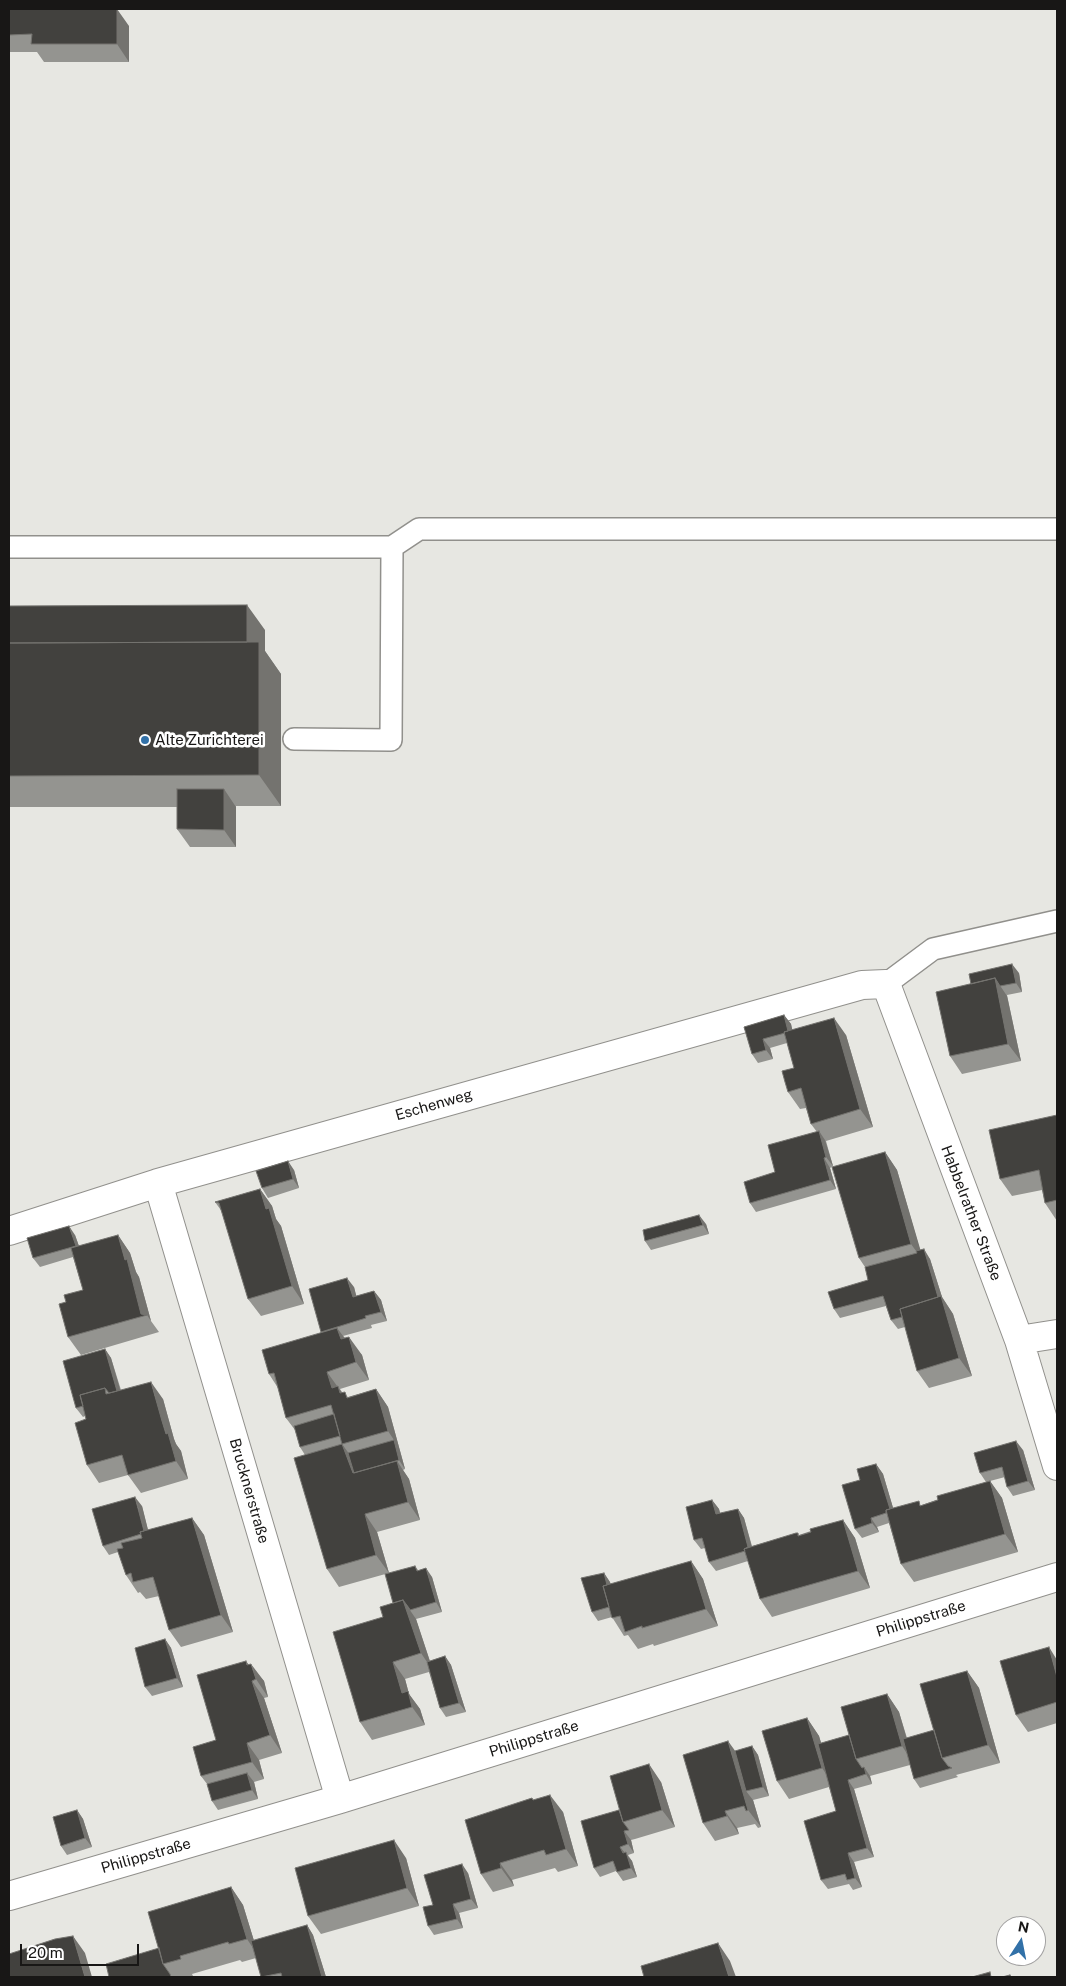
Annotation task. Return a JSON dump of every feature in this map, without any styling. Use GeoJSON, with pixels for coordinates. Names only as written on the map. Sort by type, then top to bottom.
{"type":"FeatureCollection","features":[{"type":"Feature","properties":{"kind":"street","name":"Eschenweg"},"geometry":{"type":"LineString","coordinates":[[9,1232],[158,1183],[874,984]]}},
{"type":"Feature","properties":{"kind":"street","name":"Habbelrather Straße"},"geometry":{"type":"LineString","coordinates":[[874,984],[1020,1340],[1057,1466]]}},
{"type":"Feature","properties":{"kind":"street","name":"Brucknerstraße"},"geometry":{"type":"LineString","coordinates":[[158,1183],[340,1799]]}},
{"type":"Feature","properties":{"kind":"street"},"geometry":{"type":"LineString","coordinates":[[1020,1340],[1057,1334]]}},
{"type":"Feature","properties":{"kind":"street","name":"Philippstraße"},"geometry":{"type":"LineString","coordinates":[[9,1896],[340,1799],[1057,1577]]}},
{"type":"Feature","properties":{"kind":"lane"},"geometry":{"type":"LineString","coordinates":[[9,547],[392,547],[419,529],[1057,529]]}},
{"type":"Feature","properties":{"kind":"lane"},"geometry":{"type":"LineString","coordinates":[[294,739],[391,740],[392,547]]}},
{"type":"Feature","properties":{"kind":"lane"},"geometry":{"type":"LineString","coordinates":[[874,984],[933,949],[1057,921]]}},
{"type":"Feature","properties":{"kind":"building"},"geometry":{"type":"Polygon","coordinates":[[[9,9],[117,9],[117,44],[31,44],[32,34],[9,35],[9,9]]]}},
{"type":"Feature","properties":{"kind":"building"},"geometry":{"type":"Polygon","coordinates":[[[247,605],[247,642],[9,643],[9,606],[247,605]]]}},
{"type":"Feature","properties":{"kind":"building","name":"Alte Zurichterei"},"geometry":{"type":"Polygon","coordinates":[[[259,642],[259,775],[9,776],[9,643],[259,642]]]}},
{"type":"Feature","properties":{"kind":"building"},"geometry":{"type":"Polygon","coordinates":[[[177,789],[224,789],[224,830],[177,829],[177,789]]]}},
{"type":"Feature","properties":{"kind":"building"},"geometry":{"type":"Polygon","coordinates":[[[1012,964],[1016,983],[1000,986],[995,978],[971,984],[969,974],[1012,964]]]}},
{"type":"Feature","properties":{"kind":"building"},"geometry":{"type":"Polygon","coordinates":[[[995,978],[1008,1044],[950,1056],[936,992],[995,978]]]}},
{"type":"Feature","properties":{"kind":"building"},"geometry":{"type":"Polygon","coordinates":[[[784,1015],[788,1031],[763,1039],[766,1050],[752,1054],[744,1027],[784,1015]]]}},
{"type":"Feature","properties":{"kind":"building"},"geometry":{"type":"Polygon","coordinates":[[[834,1018],[860,1109],[811,1124],[801,1088],[788,1092],[785,1082],[782,1071],[794,1068],[784,1032],[834,1018]]]}},
{"type":"Feature","properties":{"kind":"building"},"geometry":{"type":"Polygon","coordinates":[[[1057,1115],[1057,1200],[1045,1203],[1039,1170],[1000,1179],[989,1130],[1057,1115]]]}},
{"type":"Feature","properties":{"kind":"building"},"geometry":{"type":"Polygon","coordinates":[[[819,1131],[830,1180],[750,1203],[744,1182],[775,1172],[768,1145],[819,1131]]]}},
{"type":"Feature","properties":{"kind":"building"},"geometry":{"type":"Polygon","coordinates":[[[885,1152],[911,1244],[859,1258],[832,1167],[885,1152]]]}},
{"type":"Feature","properties":{"kind":"building"},"geometry":{"type":"Polygon","coordinates":[[[288,1161],[293,1179],[262,1188],[256,1171],[288,1161]]]}},
{"type":"Feature","properties":{"kind":"building"},"geometry":{"type":"Polygon","coordinates":[[[260,1189],[266,1209],[269,1208],[292,1286],[248,1299],[219,1203],[215,1202],[260,1189]]]}},
{"type":"Feature","properties":{"kind":"building"},"geometry":{"type":"Polygon","coordinates":[[[699,1215],[703,1225],[645,1241],[643,1230],[699,1215]]]}},
{"type":"Feature","properties":{"kind":"building"},"geometry":{"type":"Polygon","coordinates":[[[69,1226],[76,1246],[33,1258],[27,1238],[69,1226]]]}},
{"type":"Feature","properties":{"kind":"building"},"geometry":{"type":"Polygon","coordinates":[[[118,1235],[125,1260],[127,1259],[141,1314],[147,1315],[68,1337],[59,1304],[66,1302],[64,1295],[83,1290],[71,1248],[118,1235]]]}},
{"type":"Feature","properties":{"kind":"building"},"geometry":{"type":"Polygon","coordinates":[[[924,1249],[938,1297],[900,1309],[902,1317],[891,1320],[883,1296],[834,1309],[828,1292],[868,1280],[865,1267],[917,1253],[916,1251],[924,1249]]]}},
{"type":"Feature","properties":{"kind":"building"},"geometry":{"type":"Polygon","coordinates":[[[347,1278],[353,1297],[374,1291],[381,1312],[321,1332],[309,1289],[347,1278]]]}},
{"type":"Feature","properties":{"kind":"building"},"geometry":{"type":"Polygon","coordinates":[[[941,1296],[959,1358],[917,1371],[900,1309],[941,1296]]]}},
{"type":"Feature","properties":{"kind":"building"},"geometry":{"type":"Polygon","coordinates":[[[337,1328],[341,1339],[349,1337],[356,1362],[327,1372],[332,1388],[338,1386],[340,1393],[345,1392],[347,1398],[376,1389],[388,1431],[342,1444],[331,1405],[286,1418],[274,1373],[269,1374],[262,1350],[337,1328]]]}},
{"type":"Feature","properties":{"kind":"building"},"geometry":{"type":"Polygon","coordinates":[[[105,1349],[117,1391],[109,1393],[105,1388],[80,1395],[83,1406],[76,1408],[63,1361],[105,1349]]]}},
{"type":"Feature","properties":{"kind":"building"},"geometry":{"type":"Polygon","coordinates":[[[151,1382],[176,1461],[128,1475],[122,1455],[87,1465],[75,1423],[86,1419],[80,1395],[105,1388],[106,1394],[151,1382]]]}},
{"type":"Feature","properties":{"kind":"building"},"geometry":{"type":"Polygon","coordinates":[[[334,1414],[340,1436],[300,1447],[294,1426],[334,1414]]]}},
{"type":"Feature","properties":{"kind":"building"},"geometry":{"type":"Polygon","coordinates":[[[394,1440],[399,1460],[354,1473],[348,1453],[394,1440]]]}},
{"type":"Feature","properties":{"kind":"building"},"geometry":{"type":"Polygon","coordinates":[[[1016,1441],[1028,1481],[1007,1487],[1002,1467],[980,1473],[974,1453],[1016,1441]]]}},
{"type":"Feature","properties":{"kind":"building"},"geometry":{"type":"Polygon","coordinates":[[[342,1444],[353,1473],[397,1461],[408,1502],[365,1514],[376,1555],[327,1569],[294,1458],[342,1444]]]}},
{"type":"Feature","properties":{"kind":"building"},"geometry":{"type":"Polygon","coordinates":[[[876,1464],[890,1509],[886,1510],[886,1513],[871,1518],[872,1523],[855,1529],[842,1485],[860,1480],[857,1469],[876,1464]]]}},
{"type":"Feature","properties":{"kind":"building"},"geometry":{"type":"Polygon","coordinates":[[[990,1481],[1005,1534],[901,1564],[886,1510],[919,1501],[920,1506],[938,1500],[937,1496],[990,1481]]]}},
{"type":"Feature","properties":{"kind":"building"},"geometry":{"type":"Polygon","coordinates":[[[135,1497],[144,1531],[140,1532],[141,1534],[103,1546],[92,1509],[135,1497]]]}},
{"type":"Feature","properties":{"kind":"building"},"geometry":{"type":"Polygon","coordinates":[[[712,1500],[716,1514],[738,1509],[748,1547],[744,1549],[745,1551],[709,1562],[702,1538],[694,1540],[686,1507],[712,1500]]]}},
{"type":"Feature","properties":{"kind":"building"},"geometry":{"type":"Polygon","coordinates":[[[192,1518],[221,1615],[169,1630],[153,1577],[133,1582],[131,1573],[126,1575],[117,1549],[123,1548],[121,1543],[142,1538],[140,1532],[192,1518]]]}},
{"type":"Feature","properties":{"kind":"building"},"geometry":{"type":"Polygon","coordinates":[[[843,1520],[858,1571],[760,1599],[744,1549],[796,1533],[798,1533],[798,1536],[811,1532],[810,1529],[843,1520]]]}},
{"type":"Feature","properties":{"kind":"building"},"geometry":{"type":"Polygon","coordinates":[[[691,1561],[706,1609],[625,1632],[620,1616],[612,1618],[603,1586],[691,1561]]]}},
{"type":"Feature","properties":{"kind":"building"},"geometry":{"type":"Polygon","coordinates":[[[415,1566],[417,1571],[426,1568],[436,1602],[410,1610],[403,1600],[393,1603],[385,1574],[415,1566]]]}},
{"type":"Feature","properties":{"kind":"building"},"geometry":{"type":"Polygon","coordinates":[[[604,1573],[607,1585],[603,1586],[609,1607],[592,1612],[581,1578],[604,1573]]]}},
{"type":"Feature","properties":{"kind":"building"},"geometry":{"type":"Polygon","coordinates":[[[403,1600],[421,1653],[393,1662],[402,1693],[408,1691],[412,1707],[360,1722],[333,1632],[383,1617],[380,1607],[403,1600]]]}},
{"type":"Feature","properties":{"kind":"building"},"geometry":{"type":"Polygon","coordinates":[[[165,1639],[177,1678],[145,1687],[135,1648],[165,1639]]]}},
{"type":"Feature","properties":{"kind":"building"},"geometry":{"type":"Polygon","coordinates":[[[1049,1647],[1057,1677],[1057,1702],[1016,1715],[1000,1661],[1049,1647]]]}},
{"type":"Feature","properties":{"kind":"building"},"geometry":{"type":"Polygon","coordinates":[[[445,1656],[459,1703],[440,1708],[427,1662],[445,1656]]]}},
{"type":"Feature","properties":{"kind":"building"},"geometry":{"type":"Polygon","coordinates":[[[246,1661],[247,1665],[251,1664],[256,1679],[252,1681],[270,1735],[247,1743],[252,1762],[201,1776],[193,1747],[216,1740],[197,1675],[246,1661]]]}},
{"type":"Feature","properties":{"kind":"building"},"geometry":{"type":"Polygon","coordinates":[[[967,1671],[988,1745],[942,1758],[920,1684],[967,1671]]]}},
{"type":"Feature","properties":{"kind":"building"},"geometry":{"type":"Polygon","coordinates":[[[887,1694],[902,1746],[856,1759],[841,1707],[887,1694]]]}},
{"type":"Feature","properties":{"kind":"building"},"geometry":{"type":"Polygon","coordinates":[[[807,1718],[822,1768],[777,1781],[762,1731],[807,1718]]]}},
{"type":"Feature","properties":{"kind":"building"},"geometry":{"type":"Polygon","coordinates":[[[934,1730],[942,1758],[952,1768],[914,1779],[903,1739],[934,1730]]]}},
{"type":"Feature","properties":{"kind":"building"},"geometry":{"type":"Polygon","coordinates":[[[849,1735],[856,1759],[862,1768],[864,1767],[866,1774],[848,1780],[867,1848],[848,1853],[855,1878],[847,1880],[845,1874],[821,1880],[804,1821],[836,1811],[818,1744],[849,1735]]]}},
{"type":"Feature","properties":{"kind":"building"},"geometry":{"type":"Polygon","coordinates":[[[728,1741],[748,1810],[746,1811],[744,1806],[725,1811],[727,1816],[703,1823],[683,1755],[728,1741]]]}},
{"type":"Feature","properties":{"kind":"building"},"geometry":{"type":"Polygon","coordinates":[[[752,1746],[763,1787],[746,1791],[735,1751],[752,1746]]]}},
{"type":"Feature","properties":{"kind":"building"},"geometry":{"type":"Polygon","coordinates":[[[649,1764],[662,1810],[623,1822],[610,1776],[649,1764]]]}},
{"type":"Feature","properties":{"kind":"building"},"geometry":{"type":"Polygon","coordinates":[[[247,1773],[252,1790],[212,1801],[207,1784],[247,1773]]]}},
{"type":"Feature","properties":{"kind":"building"},"geometry":{"type":"Polygon","coordinates":[[[550,1795],[566,1849],[546,1855],[544,1850],[500,1863],[501,1868],[481,1874],[465,1820],[532,1798],[533,1800],[550,1795]]]}},
{"type":"Feature","properties":{"kind":"building"},"geometry":{"type":"Polygon","coordinates":[[[77,1810],[85,1838],[61,1846],[53,1817],[77,1810]]]}},
{"type":"Feature","properties":{"kind":"building"},"geometry":{"type":"Polygon","coordinates":[[[619,1810],[623,1822],[629,1830],[624,1831],[628,1844],[620,1847],[623,1853],[626,1852],[631,1868],[617,1872],[613,1861],[594,1868],[581,1821],[619,1810]]]}},
{"type":"Feature","properties":{"kind":"building"},"geometry":{"type":"Polygon","coordinates":[[[394,1840],[407,1888],[308,1916],[295,1868],[394,1840]]]}},
{"type":"Feature","properties":{"kind":"building"},"geometry":{"type":"Polygon","coordinates":[[[462,1864],[471,1899],[453,1904],[457,1919],[428,1926],[423,1907],[433,1905],[424,1875],[462,1864]]]}},
{"type":"Feature","properties":{"kind":"building"},"geometry":{"type":"Polygon","coordinates":[[[231,1887],[247,1939],[229,1944],[228,1942],[180,1956],[181,1959],[163,1964],[148,1912],[231,1887]]]}},
{"type":"Feature","properties":{"kind":"building"},"geometry":{"type":"Polygon","coordinates":[[[307,1925],[322,1977],[282,1977],[281,1973],[261,1977],[251,1941],[307,1925]]]}},
{"type":"Feature","properties":{"kind":"building"},"geometry":{"type":"Polygon","coordinates":[[[73,1936],[85,1977],[9,1977],[9,1954],[55,1939],[73,1936]]]}},
{"type":"Feature","properties":{"kind":"building"},"geometry":{"type":"Polygon","coordinates":[[[718,1943],[729,1977],[644,1977],[641,1966],[718,1943]]]}},
{"type":"Feature","properties":{"kind":"building"},"geometry":{"type":"Polygon","coordinates":[[[159,1948],[163,1964],[171,1977],[109,1977],[106,1964],[159,1948]]]}},
{"type":"Feature","properties":{"kind":"building"},"geometry":{"type":"Polygon","coordinates":[[[990,1972],[991,1977],[972,1977],[990,1972]]]}},
{"type":"Feature","properties":{"kind":"place","name":"Alte Zurichterei"},"geometry":{"type":"Point","coordinates":[145,740]}}]}
